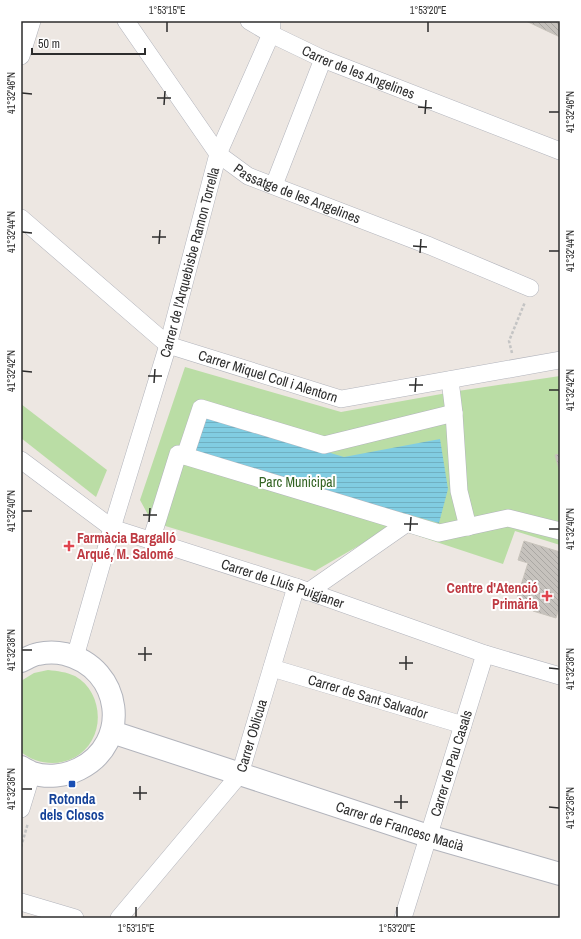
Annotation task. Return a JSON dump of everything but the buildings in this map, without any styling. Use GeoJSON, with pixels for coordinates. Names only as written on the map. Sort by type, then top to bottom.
{"type":"FeatureCollection","features":[{"type":"Feature","properties":{"kind":"street"},"geometry":{"type":"LineString","coordinates":[[21,56],[32,21]]}},
{"type":"Feature","properties":{"kind":"street","name":"Passatge de les Angelines"},"geometry":{"type":"LineString","coordinates":[[126,21],[218,154],[248,176],[430,246],[530,288]]}},
{"type":"Feature","properties":{"kind":"street","name":"Carrer de les Angelines"},"geometry":{"type":"LineString","coordinates":[[249,21],[271,28],[323,59],[560,151]]}},
{"type":"Feature","properties":{"kind":"street","name":"Carrer de l'Arquebisbe Ramon Torrella"},"geometry":{"type":"LineString","coordinates":[[75,657],[112,528],[168,345],[218,154],[271,28]]}},
{"type":"Feature","properties":{"kind":"street"},"geometry":{"type":"LineString","coordinates":[[274,185],[323,59]]}},
{"type":"Feature","properties":{"kind":"street","name":"Carrer Miquel Coll i Alentorn"},"geometry":{"type":"LineString","coordinates":[[21,218],[168,345],[341,399],[560,360]]}},
{"type":"Feature","properties":{"kind":"street"},"geometry":{"type":"LineString","coordinates":[[450,380],[460,491],[468,527]]}},
{"type":"Feature","properties":{"kind":"street"},"geometry":{"type":"LineString","coordinates":[[185,456],[201,408],[324,445],[454,413]]}},
{"type":"Feature","properties":{"kind":"street"},"geometry":{"type":"LineString","coordinates":[[151,541],[178,454],[439,533],[508,518],[560,531]]}},
{"type":"Feature","properties":{"kind":"street","name":"Carrer de Lluís Puigjaner"},"geometry":{"type":"LineString","coordinates":[[21,460],[112,528],[302,590],[485,654],[560,676]]}},
{"type":"Feature","properties":{"kind":"street"},"geometry":{"type":"LineString","coordinates":[[302,590],[407,523]]}},
{"type":"Feature","properties":{"kind":"street","name":"Carrer Oblicua"},"geometry":{"type":"LineString","coordinates":[[120,918],[240,774],[272,668],[302,590]]}},
{"type":"Feature","properties":{"kind":"street"},"geometry":{"type":"LineString","coordinates":[[21,661],[38,654],[57,652],[75,657],[91,666],[104,680],[111,696],[114,714],[112,732],[103,750],[89,764],[71,773],[51,776],[26,770],[21,809]]}},
{"type":"Feature","properties":{"kind":"street","name":"Carrer de Pau Casals"},"geometry":{"type":"LineString","coordinates":[[402,918],[485,654]]}},
{"type":"Feature","properties":{"kind":"street","name":"Carrer de Sant Salvador"},"geometry":{"type":"LineString","coordinates":[[272,668],[463,726]]}},
{"type":"Feature","properties":{"kind":"street","name":"Carrer de Francesc Macià"},"geometry":{"type":"LineString","coordinates":[[112,732],[428,836],[560,874]]}},
{"type":"Feature","properties":{"kind":"street"},"geometry":{"type":"LineString","coordinates":[[21,902],[75,918]]}},
{"type":"Feature","properties":{"kind":"path"},"geometry":{"type":"LineString","coordinates":[[513,358],[509,341],[523,307]]}},
{"type":"Feature","properties":{"kind":"green space","name":"Parc Municipal"},"geometry":{"type":"Polygon","coordinates":[[[185,367],[341,412],[458,391],[560,376],[560,545],[515,531],[503,564],[391,527],[315,571],[152,522],[140,500],[185,367]]]}},
{"type":"Feature","properties":{"kind":"green space"},"geometry":{"type":"Polygon","coordinates":[[[21,404],[107,470],[96,497],[21,438],[21,404]]]}},
{"type":"Feature","properties":{"kind":"green space"},"geometry":{"type":"Polygon","coordinates":[[[48,670],[59,671],[75,676],[83,681],[93,696],[98,714],[96,732],[86,749],[69,760],[49,763],[30,758],[21,752],[21,681],[34,673],[48,670]]]}},
{"type":"Feature","properties":{"kind":"water"},"geometry":{"type":"Polygon","coordinates":[[[206,416],[344,457],[440,439],[448,489],[439,523],[235,466],[193,450],[206,416]]]}},
{"type":"Feature","properties":{"kind":"place","name":"Farmàcia Bargalló Arqué, M. Salomé"},"geometry":{"type":"Point","coordinates":[69,546]}},
{"type":"Feature","properties":{"kind":"place","name":"Centre d'Atenció Primària"},"geometry":{"type":"Point","coordinates":[547,596]}},
{"type":"Feature","properties":{"kind":"place","name":"Rotonda dels Closos"},"geometry":{"type":"Point","coordinates":[72,784]}}]}
